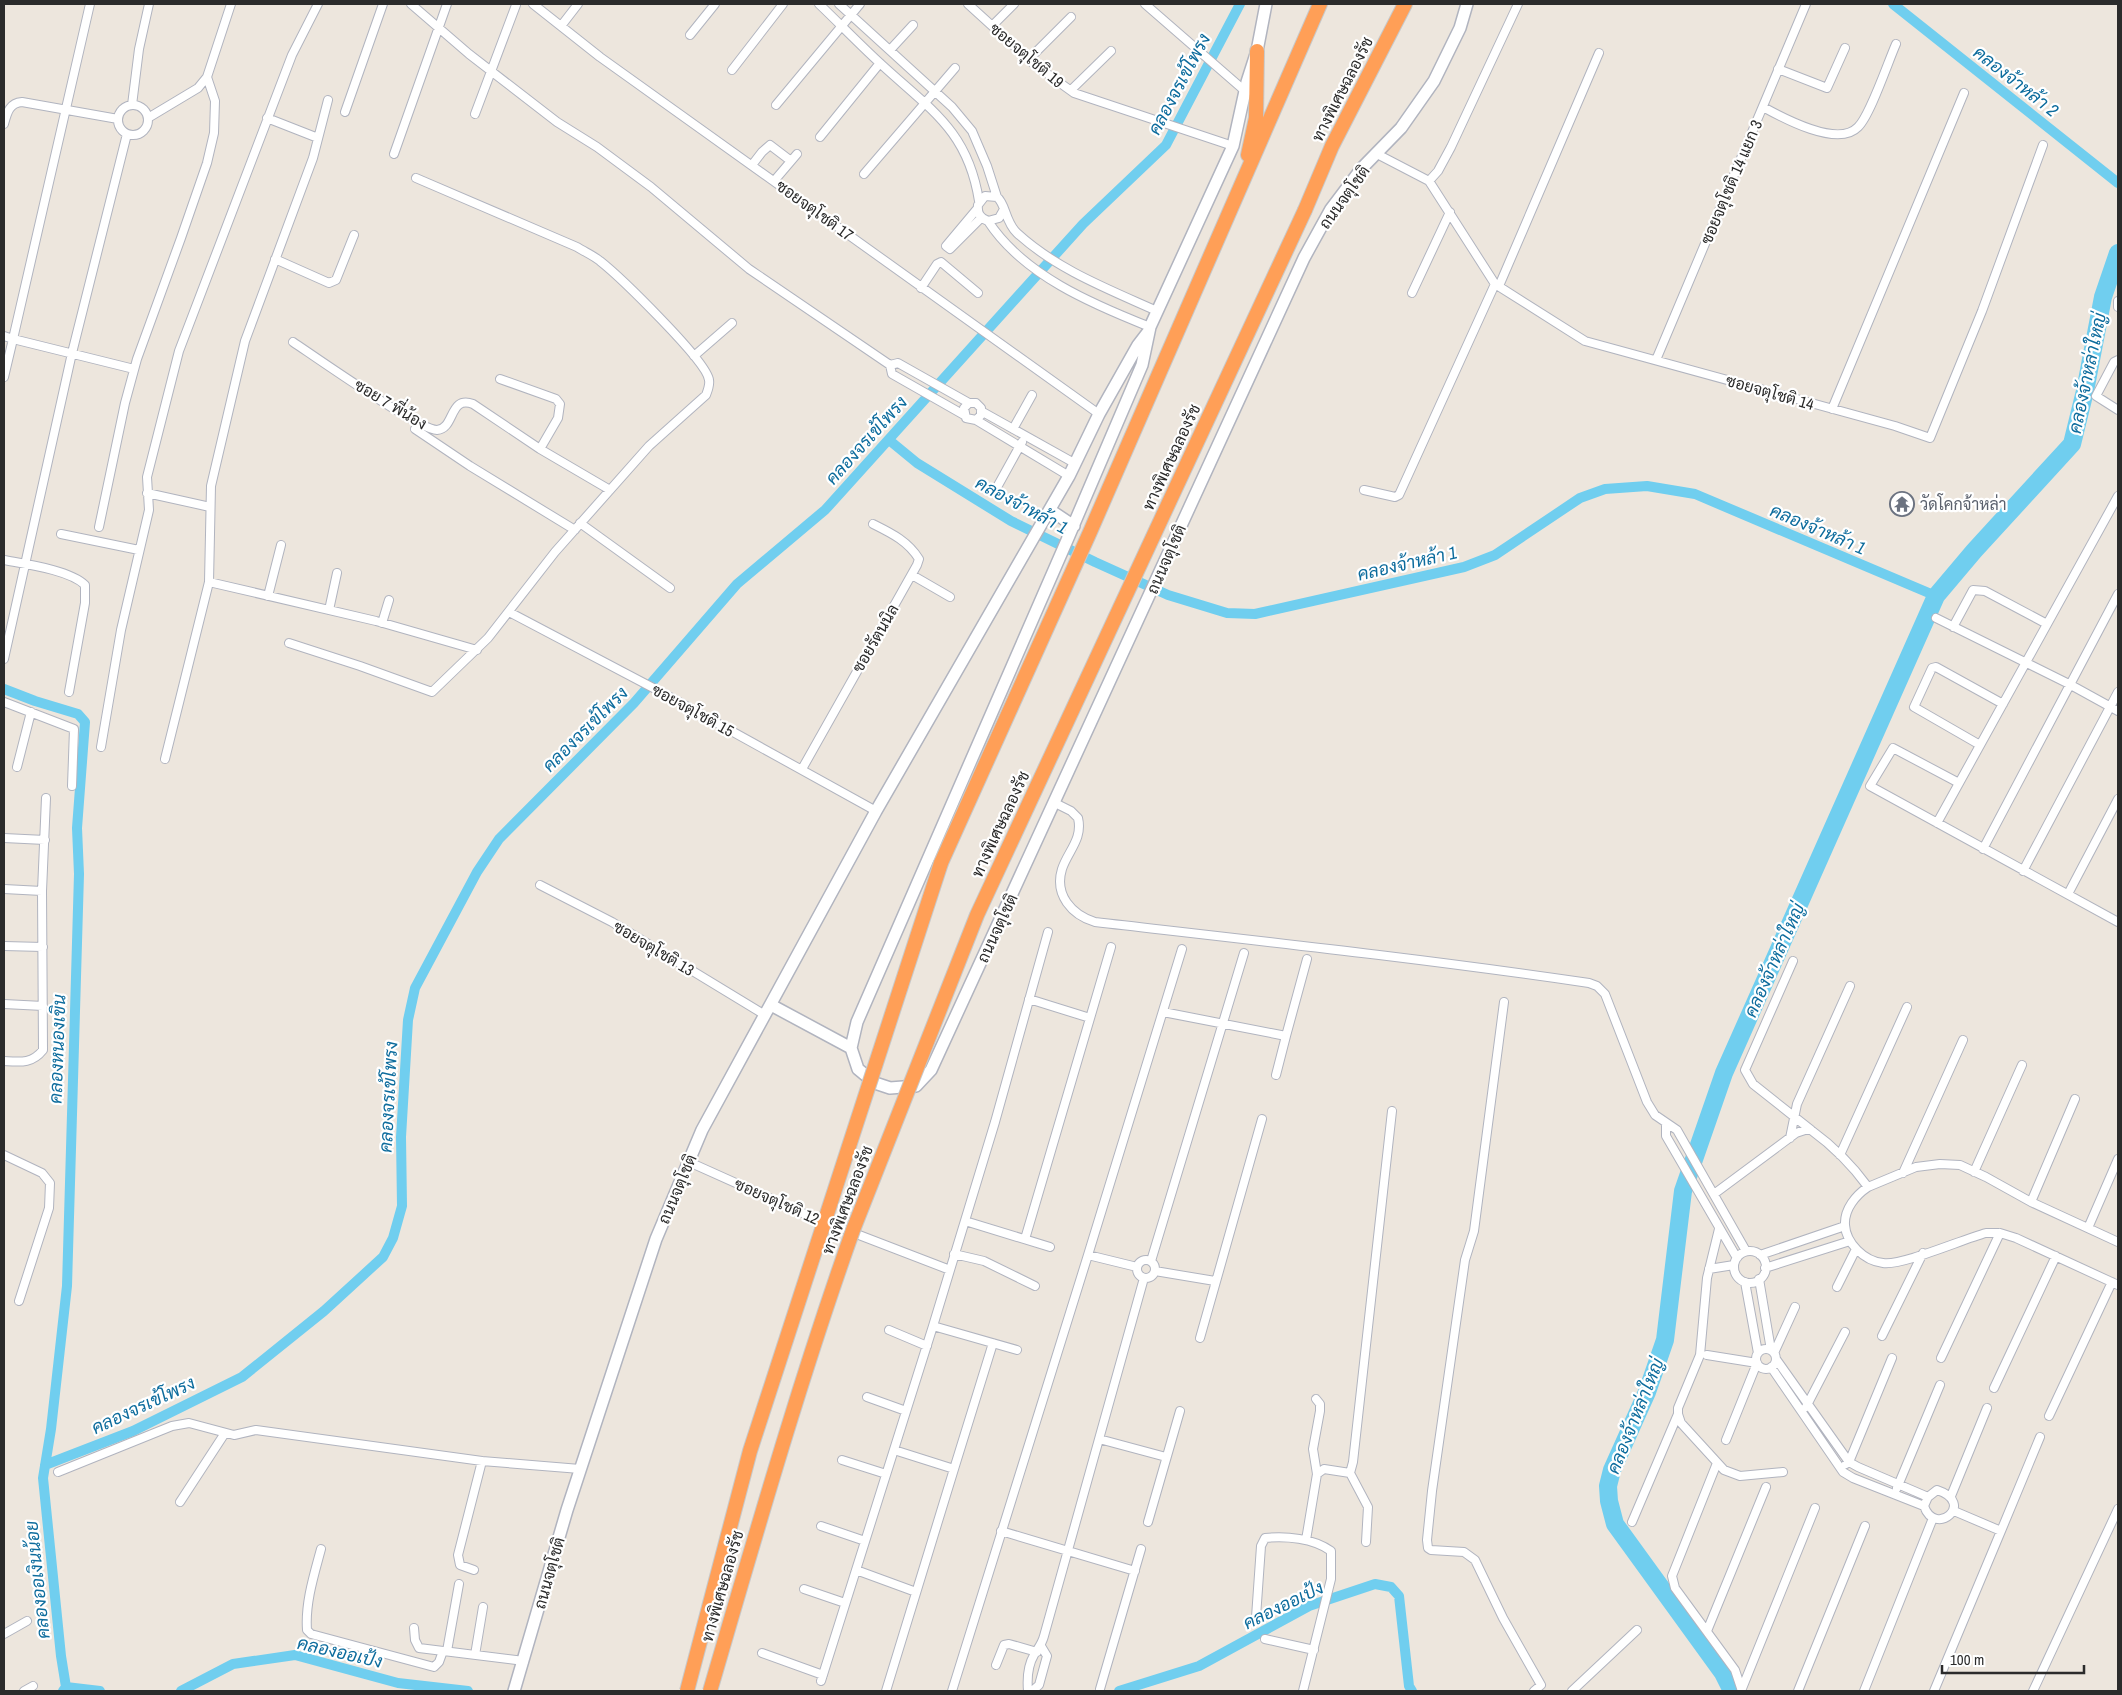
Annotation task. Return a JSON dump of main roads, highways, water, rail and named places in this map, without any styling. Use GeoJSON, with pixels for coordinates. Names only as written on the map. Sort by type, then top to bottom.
{"type":"FeatureCollection","features":[{"type":"Feature","properties":{"kind":"highway","name":"ทางพิเศษฉลองรัช"},"geometry":{"type":"LineString","coordinates":[[687,1691],[750,1451],[930,893],[956,828],[1090,532],[1320,4]]}},
{"type":"Feature","properties":{"kind":"highway","name":"ทางพิเศษฉลองรัช"},"geometry":{"type":"LineString","coordinates":[[710,1691],[780,1452],[838,1272],[977,915],[1305,210],[1332,146],[1405,4]]}},
{"type":"Feature","properties":{"kind":"highway"},"geometry":{"type":"LineString","coordinates":[[1243,180],[1256,118],[1257,51]]}},
{"type":"Feature","properties":{"kind":"waterway","name":"คลองจรเข้โพรง"},"geometry":{"type":"LineString","coordinates":[[45,1465],[133,1431],[242,1377],[324,1311],[383,1257],[393,1238],[402,1206],[401,1137],[408,1020],[415,988],[477,872],[499,839],[634,703],[737,584],[825,510],[1083,224],[1166,145],[1240,4]]}},
{"type":"Feature","properties":{"kind":"waterway","name":"คลองจ้าหล้า 2"},"geometry":{"type":"LineString","coordinates":[[1893,4],[2118,183]]}},
{"type":"Feature","properties":{"kind":"waterway","name":"คลองจ้าหล่าใหญ่"},"geometry":{"type":"LineString","coordinates":[[1732,1691],[1723,1673],[1615,1524],[1609,1501],[1608,1486],[1612,1470],[1647,1392],[1665,1340],[1683,1191],[1724,1073],[1936,596],[1974,551],[2072,444],[2085,391],[2103,297],[2118,253]]}},
{"type":"Feature","properties":{"kind":"waterway","name":"คลองจ้าหล้า 1"},"geometry":{"type":"LineString","coordinates":[[889,440],[917,463],[1011,521],[1168,595],[1227,613],[1255,614],[1464,567],[1495,555],[1580,498],[1605,489],[1647,486],[1695,494],[1936,596]]}},
{"type":"Feature","properties":{"kind":"waterway","name":"คลองหนองเขิน"},"geometry":{"type":"LineString","coordinates":[[4,689],[78,714],[85,722],[77,828],[79,874],[67,1286],[51,1429],[43,1478],[61,1656],[66,1687],[63,1691]]}},
{"type":"Feature","properties":{"kind":"waterway","name":"คลองออเป้ง"},"geometry":{"type":"LineString","coordinates":[[1119,1691],[1199,1666],[1309,1606],[1375,1584],[1391,1587],[1399,1596],[1409,1686],[1412,1691]]}},
{"type":"Feature","properties":{"kind":"waterway","name":"คลองออเป้ง"},"geometry":{"type":"LineString","coordinates":[[181,1691],[233,1664],[295,1655],[398,1683],[468,1691]]}},
{"type":"Feature","properties":{"kind":"waterway","name":"คลองออเป้ง"},"geometry":{"type":"LineString","coordinates":[[66,1687],[100,1691]]}},
{"type":"Feature","properties":{"kind":"place","name":"วัดโคกจ้าหล่า"},"geometry":{"type":"Point","coordinates":[1902,504]}},
{"type":"Feature","properties":{"kind":"water label","name":"คลองออเงินน้อย"},"geometry":{"type":"Point","coordinates":[37,1580]}}]}
